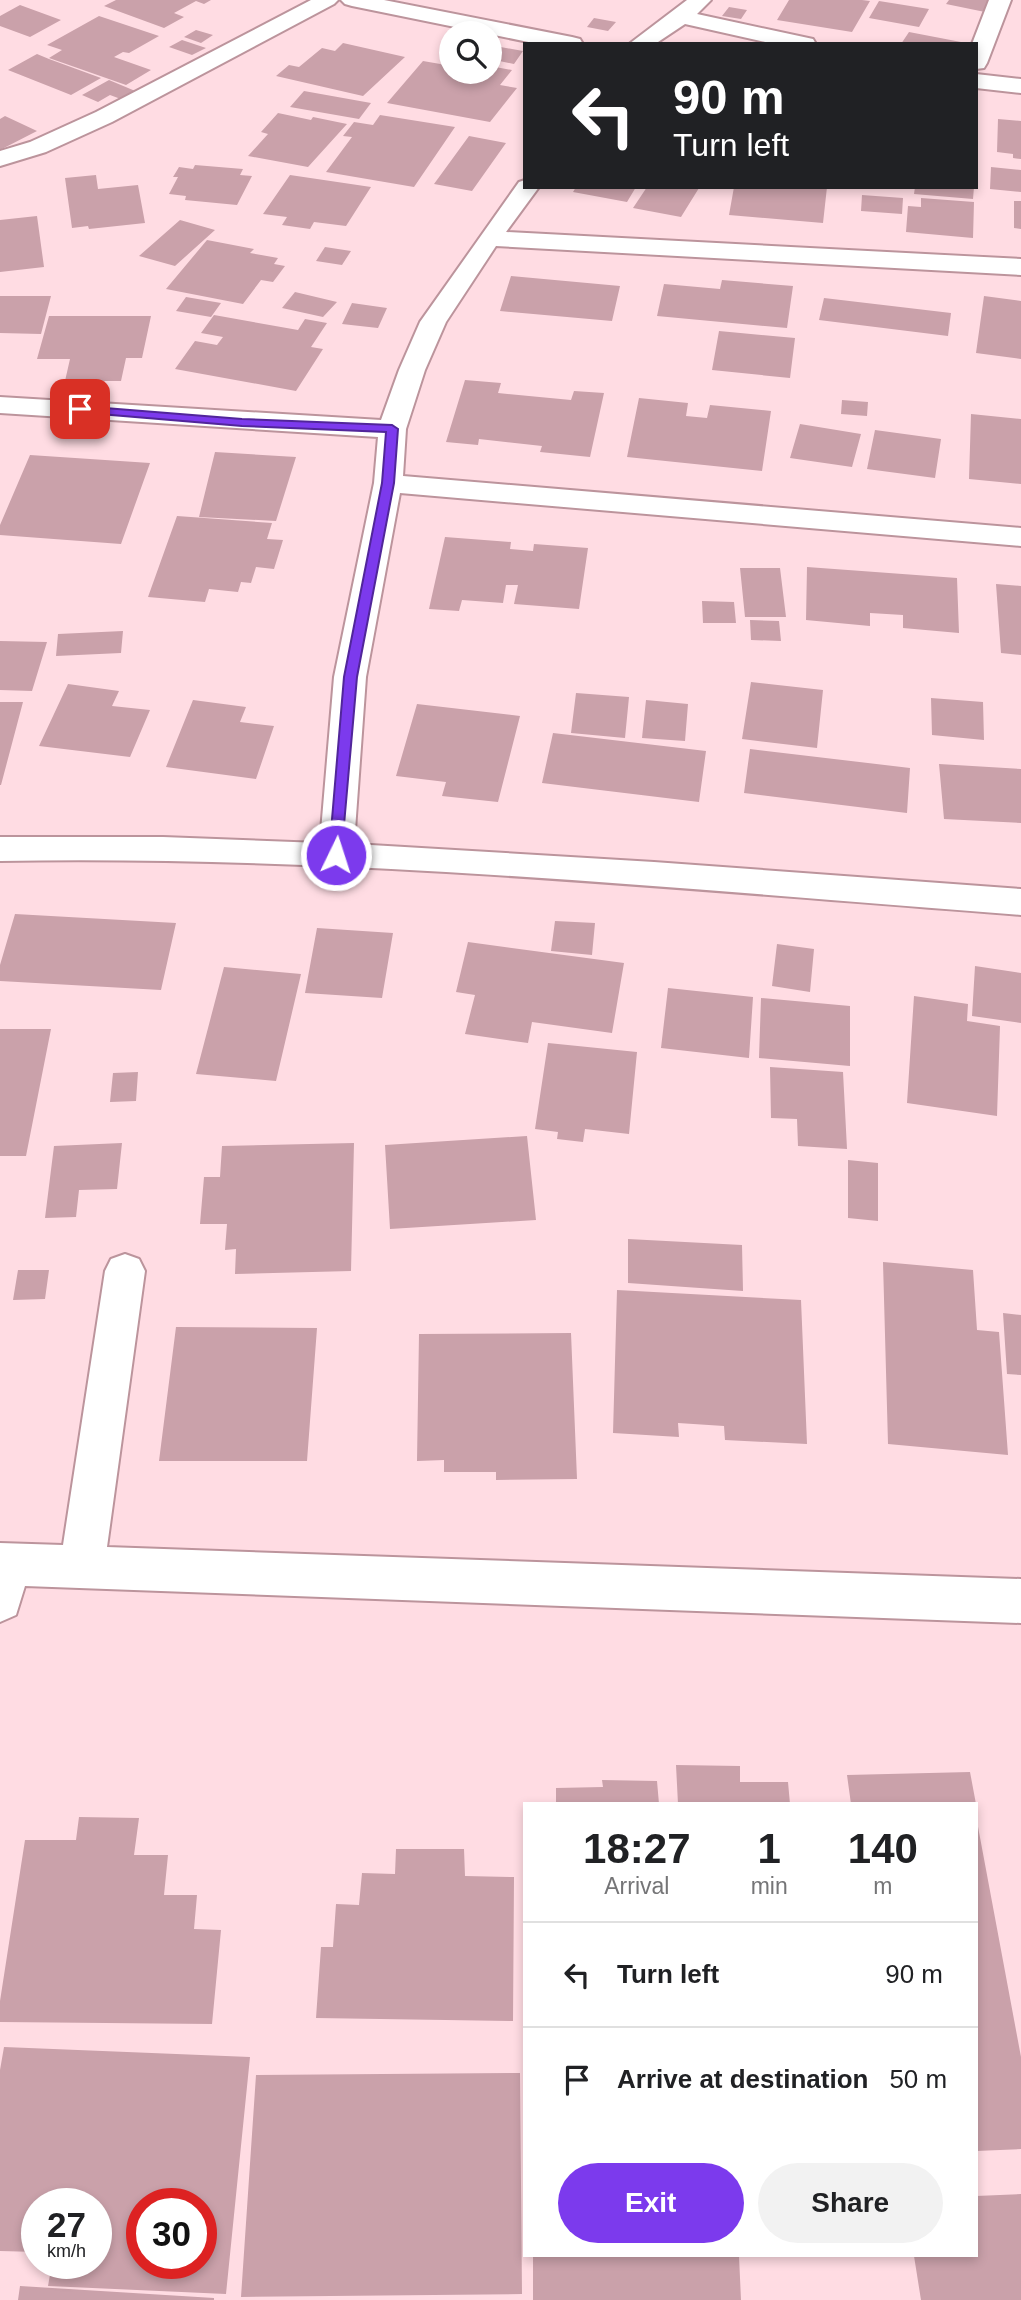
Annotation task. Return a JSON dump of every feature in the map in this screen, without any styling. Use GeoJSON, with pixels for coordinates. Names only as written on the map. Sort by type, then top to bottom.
{"type":"FeatureCollection","features":[{"type":"Feature","properties":{"kind":"street"},"geometry":{"type":"LineString","coordinates":[[0,159],[38,148],[104,117],[327,0]]}},
{"type":"Feature","properties":{"kind":"street"},"geometry":{"type":"LineString","coordinates":[[352,0],[562,42]]}},
{"type":"Feature","properties":{"kind":"street"},"geometry":{"type":"LineString","coordinates":[[643,42],[681,17],[700,0]]}},
{"type":"Feature","properties":{"kind":"street"},"geometry":{"type":"LineString","coordinates":[[978,58],[1000,0]]}},
{"type":"Feature","properties":{"kind":"street"},"geometry":{"type":"LineString","coordinates":[[681,17],[796,42]]}},
{"type":"Feature","properties":{"kind":"street"},"geometry":{"type":"LineString","coordinates":[[978,81],[1021,86]]}},
{"type":"Feature","properties":{"kind":"street"},"geometry":{"type":"LineString","coordinates":[[336,855],[350,677],[388,483],[392,429],[412,370],[433,322],[526,189]]}},
{"type":"Feature","properties":{"kind":"street"},"geometry":{"type":"LineString","coordinates":[[489,238],[1021,267]]}},
{"type":"Feature","properties":{"kind":"street"},"geometry":{"type":"LineString","coordinates":[[0,405],[242,422],[392,429]]}},
{"type":"Feature","properties":{"kind":"street"},"geometry":{"type":"LineString","coordinates":[[388,483],[1021,537]]}},
{"type":"Feature","properties":{"kind":"street"},"geometry":{"type":"LineString","coordinates":[[0,849],[95,846],[336,855],[638,873],[1021,902]]}},
{"type":"Feature","properties":{"kind":"street"},"geometry":{"type":"LineString","coordinates":[[82,1567],[125,1271]]}},
{"type":"Feature","properties":{"kind":"street"},"geometry":{"type":"LineString","coordinates":[[2,1576],[82,1567],[1021,1601]]}},
{"type":"Feature","properties":{"kind":"building"},"geometry":{"type":"Polygon","coordinates":[[[116,0],[211,0],[204,4],[196,1],[174,13],[184,17],[164,28],[104,6],[116,0]]]}},
{"type":"Feature","properties":{"kind":"building"},"geometry":{"type":"Polygon","coordinates":[[[789,0],[870,1],[852,32],[777,20],[789,0]]]}},
{"type":"Feature","properties":{"kind":"building"},"geometry":{"type":"Polygon","coordinates":[[[949,0],[995,0],[985,12],[946,4],[949,0]]]}},
{"type":"Feature","properties":{"kind":"building"},"geometry":{"type":"Polygon","coordinates":[[[879,1],[929,9],[919,27],[869,18],[879,1]]]}},
{"type":"Feature","properties":{"kind":"building"},"geometry":{"type":"Polygon","coordinates":[[[20,5],[61,20],[30,37],[0,26],[0,16],[20,5]]]}},
{"type":"Feature","properties":{"kind":"building"},"geometry":{"type":"Polygon","coordinates":[[[729,7],[747,10],[741,19],[722,16],[729,7]]]}},
{"type":"Feature","properties":{"kind":"building"},"geometry":{"type":"Polygon","coordinates":[[[99,16],[159,36],[129,53],[123,52],[114,57],[151,70],[126,85],[49,58],[62,50],[47,45],[99,16]]]}},
{"type":"Feature","properties":{"kind":"building"},"geometry":{"type":"Polygon","coordinates":[[[594,18],[616,22],[608,31],[587,27],[594,18]]]}},
{"type":"Feature","properties":{"kind":"building"},"geometry":{"type":"Polygon","coordinates":[[[196,30],[213,35],[201,43],[184,37],[196,30]]]}},
{"type":"Feature","properties":{"kind":"building"},"geometry":{"type":"Polygon","coordinates":[[[909,32],[961,42],[902,42],[909,32]]]}},
{"type":"Feature","properties":{"kind":"building"},"geometry":{"type":"Polygon","coordinates":[[[182,40],[206,48],[192,55],[169,47],[182,40]]]}},
{"type":"Feature","properties":{"kind":"building"},"geometry":{"type":"Polygon","coordinates":[[[343,43],[405,57],[363,96],[276,76],[289,65],[299,67],[322,48],[335,51],[343,43]]]}},
{"type":"Feature","properties":{"kind":"building"},"geometry":{"type":"Polygon","coordinates":[[[502,47],[523,51],[514,64],[502,62],[502,47]]]}},
{"type":"Feature","properties":{"kind":"building"},"geometry":{"type":"Polygon","coordinates":[[[37,54],[101,78],[71,95],[8,70],[37,54]]]}},
{"type":"Feature","properties":{"kind":"building"},"geometry":{"type":"Polygon","coordinates":[[[423,61],[439,64],[439,84],[501,84],[517,88],[490,122],[387,103],[423,61]]]}},
{"type":"Feature","properties":{"kind":"building"},"geometry":{"type":"Polygon","coordinates":[[[502,68],[512,70],[502,82],[502,68]]]}},
{"type":"Feature","properties":{"kind":"building"},"geometry":{"type":"Polygon","coordinates":[[[109,80],[140,93],[126,101],[110,95],[98,102],[82,95],[109,80]]]}},
{"type":"Feature","properties":{"kind":"building"},"geometry":{"type":"Polygon","coordinates":[[[304,91],[371,103],[359,119],[290,107],[304,91]]]}},
{"type":"Feature","properties":{"kind":"building"},"geometry":{"type":"Polygon","coordinates":[[[278,113],[347,124],[308,167],[248,156],[268,134],[261,132],[278,113]]]}},
{"type":"Feature","properties":{"kind":"building"},"geometry":{"type":"Polygon","coordinates":[[[380,115],[455,127],[414,187],[326,172],[352,137],[343,136],[354,122],[373,125],[380,115]]]}},
{"type":"Feature","properties":{"kind":"building"},"geometry":{"type":"Polygon","coordinates":[[[5,116],[37,131],[0,150],[0,119],[5,116]]]}},
{"type":"Feature","properties":{"kind":"building"},"geometry":{"type":"Polygon","coordinates":[[[998,119],[1021,121],[1021,159],[1013,158],[1013,154],[997,152],[998,119]]]}},
{"type":"Feature","properties":{"kind":"building"},"geometry":{"type":"Polygon","coordinates":[[[469,136],[506,143],[472,191],[434,184],[469,136]]]}},
{"type":"Feature","properties":{"kind":"building"},"geometry":{"type":"Polygon","coordinates":[[[195,165],[243,169],[240,175],[252,176],[237,205],[185,200],[186,196],[169,194],[178,177],[173,177],[179,167],[193,169],[195,165]]]}},
{"type":"Feature","properties":{"kind":"building"},"geometry":{"type":"Polygon","coordinates":[[[991,167],[1021,170],[1021,192],[990,189],[991,167]]]}},
{"type":"Feature","properties":{"kind":"building"},"geometry":{"type":"Polygon","coordinates":[[[96,175],[98,189],[138,185],[145,223],[89,229],[88,226],[72,228],[65,178],[96,175]]]}},
{"type":"Feature","properties":{"kind":"building"},"geometry":{"type":"Polygon","coordinates":[[[290,175],[371,187],[346,226],[314,222],[310,229],[282,225],[287,217],[263,214],[290,175]]]}},
{"type":"Feature","properties":{"kind":"building"},"geometry":{"type":"Polygon","coordinates":[[[575,189],[635,189],[627,202],[573,192],[575,189]]]}},
{"type":"Feature","properties":{"kind":"building"},"geometry":{"type":"Polygon","coordinates":[[[646,189],[698,189],[681,217],[633,208],[646,189]]]}},
{"type":"Feature","properties":{"kind":"building"},"geometry":{"type":"Polygon","coordinates":[[[734,189],[827,189],[823,223],[729,215],[734,189]]]}},
{"type":"Feature","properties":{"kind":"building"},"geometry":{"type":"Polygon","coordinates":[[[915,189],[974,189],[973,199],[914,194],[915,189]]]}},
{"type":"Feature","properties":{"kind":"building"},"geometry":{"type":"Polygon","coordinates":[[[862,195],[903,198],[902,214],[861,211],[862,195]]]}},
{"type":"Feature","properties":{"kind":"building"},"geometry":{"type":"Polygon","coordinates":[[[921,198],[974,202],[973,238],[906,232],[908,206],[921,207],[921,198]]]}},
{"type":"Feature","properties":{"kind":"building"},"geometry":{"type":"Polygon","coordinates":[[[1014,201],[1021,201],[1021,229],[1014,228],[1014,201]]]}},
{"type":"Feature","properties":{"kind":"building"},"geometry":{"type":"Polygon","coordinates":[[[37,216],[44,267],[0,272],[0,220],[37,216]]]}},
{"type":"Feature","properties":{"kind":"building"},"geometry":{"type":"Polygon","coordinates":[[[180,220],[215,230],[175,266],[139,256],[180,220]]]}},
{"type":"Feature","properties":{"kind":"building"},"geometry":{"type":"Polygon","coordinates":[[[207,240],[254,249],[250,253],[278,258],[274,264],[285,266],[273,282],[261,280],[243,304],[166,289],[207,240]]]}},
{"type":"Feature","properties":{"kind":"building"},"geometry":{"type":"Polygon","coordinates":[[[325,247],[351,251],[342,265],[316,261],[325,247]]]}},
{"type":"Feature","properties":{"kind":"building"},"geometry":{"type":"Polygon","coordinates":[[[511,276],[620,286],[612,321],[500,311],[511,276]]]}},
{"type":"Feature","properties":{"kind":"building"},"geometry":{"type":"Polygon","coordinates":[[[722,280],[793,286],[787,328],[657,316],[664,284],[720,289],[722,280]]]}},
{"type":"Feature","properties":{"kind":"building"},"geometry":{"type":"Polygon","coordinates":[[[295,292],[337,302],[323,317],[282,308],[295,292]]]}},
{"type":"Feature","properties":{"kind":"building"},"geometry":{"type":"Polygon","coordinates":[[[0,296],[51,296],[41,334],[0,333],[0,296]]]}},
{"type":"Feature","properties":{"kind":"building"},"geometry":{"type":"Polygon","coordinates":[[[984,296],[1021,301],[1021,359],[976,353],[984,296]]]}},
{"type":"Feature","properties":{"kind":"building"},"geometry":{"type":"Polygon","coordinates":[[[186,297],[221,303],[211,317],[176,311],[186,297]]]}},
{"type":"Feature","properties":{"kind":"building"},"geometry":{"type":"Polygon","coordinates":[[[824,298],[951,313],[948,336],[819,320],[824,298]]]}},
{"type":"Feature","properties":{"kind":"building"},"geometry":{"type":"Polygon","coordinates":[[[352,303],[387,308],[378,328],[342,324],[352,303]]]}},
{"type":"Feature","properties":{"kind":"building"},"geometry":{"type":"Polygon","coordinates":[[[214,315],[298,330],[305,319],[327,323],[311,347],[323,349],[296,391],[175,369],[195,341],[217,345],[223,337],[201,333],[214,315]]]}},
{"type":"Feature","properties":{"kind":"building"},"geometry":{"type":"Polygon","coordinates":[[[49,316],[151,316],[142,358],[126,358],[121,381],[65,381],[70,359],[37,359],[49,316]]]}},
{"type":"Feature","properties":{"kind":"building"},"geometry":{"type":"Polygon","coordinates":[[[719,331],[795,338],[790,378],[712,370],[719,331]]]}},
{"type":"Feature","properties":{"kind":"building"},"geometry":{"type":"Polygon","coordinates":[[[465,380],[501,383],[498,393],[571,400],[574,391],[604,393],[590,457],[540,452],[542,446],[479,439],[478,445],[446,442],[465,380]]]}},
{"type":"Feature","properties":{"kind":"building"},"geometry":{"type":"Polygon","coordinates":[[[639,398],[688,403],[686,416],[707,418],[710,405],[771,411],[762,471],[627,457],[639,398]]]}},
{"type":"Feature","properties":{"kind":"building"},"geometry":{"type":"Polygon","coordinates":[[[842,400],[868,402],[867,416],[841,414],[842,400]]]}},
{"type":"Feature","properties":{"kind":"building"},"geometry":{"type":"Polygon","coordinates":[[[971,414],[1021,419],[1021,484],[969,479],[971,414]]]}},
{"type":"Feature","properties":{"kind":"building"},"geometry":{"type":"Polygon","coordinates":[[[800,424],[861,434],[852,467],[790,458],[800,424]]]}},
{"type":"Feature","properties":{"kind":"building"},"geometry":{"type":"Polygon","coordinates":[[[60,426],[99,428],[94,439],[57,436],[60,426]]]}},
{"type":"Feature","properties":{"kind":"building"},"geometry":{"type":"Polygon","coordinates":[[[875,430],[941,439],[935,478],[867,469],[875,430]]]}},
{"type":"Feature","properties":{"kind":"building"},"geometry":{"type":"Polygon","coordinates":[[[215,452],[296,457],[276,521],[199,517],[215,452]]]}},
{"type":"Feature","properties":{"kind":"building"},"geometry":{"type":"Polygon","coordinates":[[[30,455],[150,463],[121,544],[0,535],[0,525],[30,455]]]}},
{"type":"Feature","properties":{"kind":"building"},"geometry":{"type":"Polygon","coordinates":[[[177,516],[272,523],[267,539],[283,540],[274,569],[256,567],[251,583],[241,582],[238,592],[209,589],[205,602],[148,597],[177,516]]]}},
{"type":"Feature","properties":{"kind":"building"},"geometry":{"type":"Polygon","coordinates":[[[445,537],[511,542],[510,549],[533,551],[534,544],[588,548],[579,609],[514,604],[518,585],[506,585],[503,603],[462,600],[459,611],[429,609],[445,537]]]}},
{"type":"Feature","properties":{"kind":"building"},"geometry":{"type":"Polygon","coordinates":[[[807,567],[957,578],[959,633],[903,628],[903,615],[870,613],[870,626],[806,620],[807,567]]]}},
{"type":"Feature","properties":{"kind":"building"},"geometry":{"type":"Polygon","coordinates":[[[740,568],[780,568],[786,617],[745,617],[740,568]]]}},
{"type":"Feature","properties":{"kind":"building"},"geometry":{"type":"Polygon","coordinates":[[[996,584],[1021,586],[1021,655],[1001,653],[996,584]]]}},
{"type":"Feature","properties":{"kind":"building"},"geometry":{"type":"Polygon","coordinates":[[[702,601],[734,602],[736,623],[703,623],[702,601]]]}},
{"type":"Feature","properties":{"kind":"building"},"geometry":{"type":"Polygon","coordinates":[[[750,620],[779,621],[781,641],[751,640],[750,620]]]}},
{"type":"Feature","properties":{"kind":"building"},"geometry":{"type":"Polygon","coordinates":[[[123,631],[121,653],[56,656],[58,634],[123,631]]]}},
{"type":"Feature","properties":{"kind":"building"},"geometry":{"type":"Polygon","coordinates":[[[0,641],[47,642],[32,691],[0,690],[0,641]]]}},
{"type":"Feature","properties":{"kind":"building"},"geometry":{"type":"Polygon","coordinates":[[[751,682],[823,690],[817,748],[742,739],[751,682]]]}},
{"type":"Feature","properties":{"kind":"building"},"geometry":{"type":"Polygon","coordinates":[[[68,684],[119,691],[112,706],[150,710],[130,757],[39,746],[68,684]]]}},
{"type":"Feature","properties":{"kind":"building"},"geometry":{"type":"Polygon","coordinates":[[[576,693],[629,697],[625,738],[571,733],[576,693]]]}},
{"type":"Feature","properties":{"kind":"building"},"geometry":{"type":"Polygon","coordinates":[[[931,698],[983,702],[984,740],[932,735],[931,698]]]}},
{"type":"Feature","properties":{"kind":"building"},"geometry":{"type":"Polygon","coordinates":[[[193,700],[246,707],[240,722],[274,726],[256,779],[166,767],[193,700]]]}},
{"type":"Feature","properties":{"kind":"building"},"geometry":{"type":"Polygon","coordinates":[[[646,700],[688,704],[685,741],[642,738],[646,700]]]}},
{"type":"Feature","properties":{"kind":"building"},"geometry":{"type":"Polygon","coordinates":[[[0,702],[23,702],[1,785],[0,785],[0,702]]]}},
{"type":"Feature","properties":{"kind":"building"},"geometry":{"type":"Polygon","coordinates":[[[417,704],[520,716],[498,802],[442,796],[446,782],[396,776],[417,704]]]}},
{"type":"Feature","properties":{"kind":"building"},"geometry":{"type":"Polygon","coordinates":[[[553,733],[706,751],[699,802],[542,783],[553,733]]]}},
{"type":"Feature","properties":{"kind":"building"},"geometry":{"type":"Polygon","coordinates":[[[750,749],[910,768],[907,813],[744,793],[750,749]]]}},
{"type":"Feature","properties":{"kind":"building"},"geometry":{"type":"Polygon","coordinates":[[[939,764],[1021,769],[1021,823],[944,819],[939,764]]]}},
{"type":"Feature","properties":{"kind":"building"},"geometry":{"type":"Polygon","coordinates":[[[15,914],[176,923],[161,990],[0,981],[0,965],[15,914]]]}},
{"type":"Feature","properties":{"kind":"building"},"geometry":{"type":"Polygon","coordinates":[[[555,921],[595,923],[592,955],[551,951],[555,921]]]}},
{"type":"Feature","properties":{"kind":"building"},"geometry":{"type":"Polygon","coordinates":[[[317,928],[393,933],[382,998],[305,993],[317,928]]]}},
{"type":"Feature","properties":{"kind":"building"},"geometry":{"type":"Polygon","coordinates":[[[468,942],[624,963],[612,1033],[532,1022],[528,1043],[465,1034],[475,995],[456,992],[468,942]]]}},
{"type":"Feature","properties":{"kind":"building"},"geometry":{"type":"Polygon","coordinates":[[[777,944],[814,949],[810,992],[772,986],[777,944]]]}},
{"type":"Feature","properties":{"kind":"building"},"geometry":{"type":"Polygon","coordinates":[[[975,966],[1021,973],[1021,1023],[972,1016],[975,966]]]}},
{"type":"Feature","properties":{"kind":"building"},"geometry":{"type":"Polygon","coordinates":[[[224,967],[301,974],[276,1081],[196,1074],[224,967]]]}},
{"type":"Feature","properties":{"kind":"building"},"geometry":{"type":"Polygon","coordinates":[[[668,988],[753,997],[749,1058],[661,1048],[668,988]]]}},
{"type":"Feature","properties":{"kind":"building"},"geometry":{"type":"Polygon","coordinates":[[[914,996],[968,1004],[967,1021],[1000,1026],[997,1116],[907,1103],[914,996]]]}},
{"type":"Feature","properties":{"kind":"building"},"geometry":{"type":"Polygon","coordinates":[[[761,998],[850,1006],[850,1066],[759,1058],[761,998]]]}},
{"type":"Feature","properties":{"kind":"building"},"geometry":{"type":"Polygon","coordinates":[[[0,1029],[51,1029],[26,1156],[0,1156],[0,1029]]]}},
{"type":"Feature","properties":{"kind":"building"},"geometry":{"type":"Polygon","coordinates":[[[548,1043],[637,1052],[629,1134],[585,1129],[583,1142],[557,1139],[558,1132],[535,1129],[548,1043]]]}},
{"type":"Feature","properties":{"kind":"building"},"geometry":{"type":"Polygon","coordinates":[[[770,1067],[843,1072],[847,1149],[798,1146],[797,1119],[771,1118],[770,1067]]]}},
{"type":"Feature","properties":{"kind":"building"},"geometry":{"type":"Polygon","coordinates":[[[138,1072],[136,1101],[110,1102],[113,1073],[138,1072]]]}},
{"type":"Feature","properties":{"kind":"building"},"geometry":{"type":"Polygon","coordinates":[[[527,1136],[536,1220],[390,1229],[385,1145],[527,1136]]]}},
{"type":"Feature","properties":{"kind":"building"},"geometry":{"type":"Polygon","coordinates":[[[122,1143],[117,1189],[79,1190],[76,1217],[45,1218],[54,1146],[122,1143]]]}},
{"type":"Feature","properties":{"kind":"building"},"geometry":{"type":"Polygon","coordinates":[[[354,1143],[351,1271],[235,1274],[236,1249],[225,1250],[227,1224],[200,1224],[204,1177],[220,1177],[222,1146],[354,1143]]]}},
{"type":"Feature","properties":{"kind":"building"},"geometry":{"type":"Polygon","coordinates":[[[848,1160],[878,1163],[878,1221],[848,1218],[848,1160]]]}},
{"type":"Feature","properties":{"kind":"building"},"geometry":{"type":"Polygon","coordinates":[[[628,1239],[742,1245],[743,1291],[628,1283],[628,1239]]]}},
{"type":"Feature","properties":{"kind":"building"},"geometry":{"type":"Polygon","coordinates":[[[883,1262],[973,1270],[977,1330],[999,1332],[1008,1455],[888,1444],[883,1262]]]}},
{"type":"Feature","properties":{"kind":"building"},"geometry":{"type":"Polygon","coordinates":[[[18,1270],[49,1270],[45,1299],[13,1300],[18,1270]]]}},
{"type":"Feature","properties":{"kind":"building"},"geometry":{"type":"Polygon","coordinates":[[[617,1290],[801,1300],[807,1444],[725,1440],[724,1426],[678,1423],[679,1437],[613,1433],[617,1290]]]}},
{"type":"Feature","properties":{"kind":"building"},"geometry":{"type":"Polygon","coordinates":[[[1003,1313],[1021,1315],[1021,1375],[1007,1374],[1003,1313]]]}},
{"type":"Feature","properties":{"kind":"building"},"geometry":{"type":"Polygon","coordinates":[[[176,1327],[317,1328],[307,1461],[159,1461],[176,1327]]]}},
{"type":"Feature","properties":{"kind":"building"},"geometry":{"type":"Polygon","coordinates":[[[571,1333],[577,1479],[496,1480],[496,1472],[444,1472],[444,1460],[417,1461],[419,1334],[571,1333]]]}},
{"type":"Feature","properties":{"kind":"building"},"geometry":{"type":"Polygon","coordinates":[[[676,1765],[740,1766],[740,1782],[788,1782],[790,1802],[678,1802],[676,1765]]]}},
{"type":"Feature","properties":{"kind":"building"},"geometry":{"type":"Polygon","coordinates":[[[970,1772],[976,1802],[851,1802],[847,1775],[970,1772]]]}},
{"type":"Feature","properties":{"kind":"building"},"geometry":{"type":"Polygon","coordinates":[[[602,1780],[657,1781],[659,1802],[556,1802],[556,1788],[603,1787],[602,1780]]]}},
{"type":"Feature","properties":{"kind":"building"},"geometry":{"type":"Polygon","coordinates":[[[79,1817],[139,1818],[134,1855],[168,1855],[164,1895],[197,1895],[194,1929],[221,1930],[212,2024],[0,2022],[0,2001],[25,1840],[76,1840],[79,1817]]]}},
{"type":"Feature","properties":{"kind":"building"},"geometry":{"type":"Polygon","coordinates":[[[978,1827],[1021,2057],[1021,2149],[978,2151],[978,1827]]]}},
{"type":"Feature","properties":{"kind":"building"},"geometry":{"type":"Polygon","coordinates":[[[396,1849],[464,1849],[465,1876],[514,1877],[513,2021],[316,2018],[321,1947],[333,1947],[336,1904],[359,1905],[362,1873],[395,1874],[396,1849]]]}},
{"type":"Feature","properties":{"kind":"building"},"geometry":{"type":"Polygon","coordinates":[[[4,2047],[250,2057],[226,2294],[48,2286],[49,2279],[112,2279],[112,2188],[21,2188],[21,2252],[0,2251],[0,2070],[4,2047]]]}},
{"type":"Feature","properties":{"kind":"building"},"geometry":{"type":"Polygon","coordinates":[[[520,2073],[522,2294],[241,2297],[256,2075],[520,2073]]]}},
{"type":"Feature","properties":{"kind":"building"},"geometry":{"type":"Polygon","coordinates":[[[1021,2194],[1021,2300],[921,2300],[914,2257],[978,2257],[978,2196],[1021,2194]]]}},
{"type":"Feature","properties":{"kind":"building"},"geometry":{"type":"Polygon","coordinates":[[[533,2257],[739,2257],[741,2300],[533,2300],[533,2257]]]}},
{"type":"Feature","properties":{"kind":"building"},"geometry":{"type":"Polygon","coordinates":[[[20,2286],[214,2298],[214,2300],[18,2300],[20,2286]]]}},
{"type":"Feature","properties":{"kind":"route"},"geometry":{"type":"LineString","coordinates":[[80,409],[242,422],[392,429],[388,483],[350,677],[336,855]]}}]}
